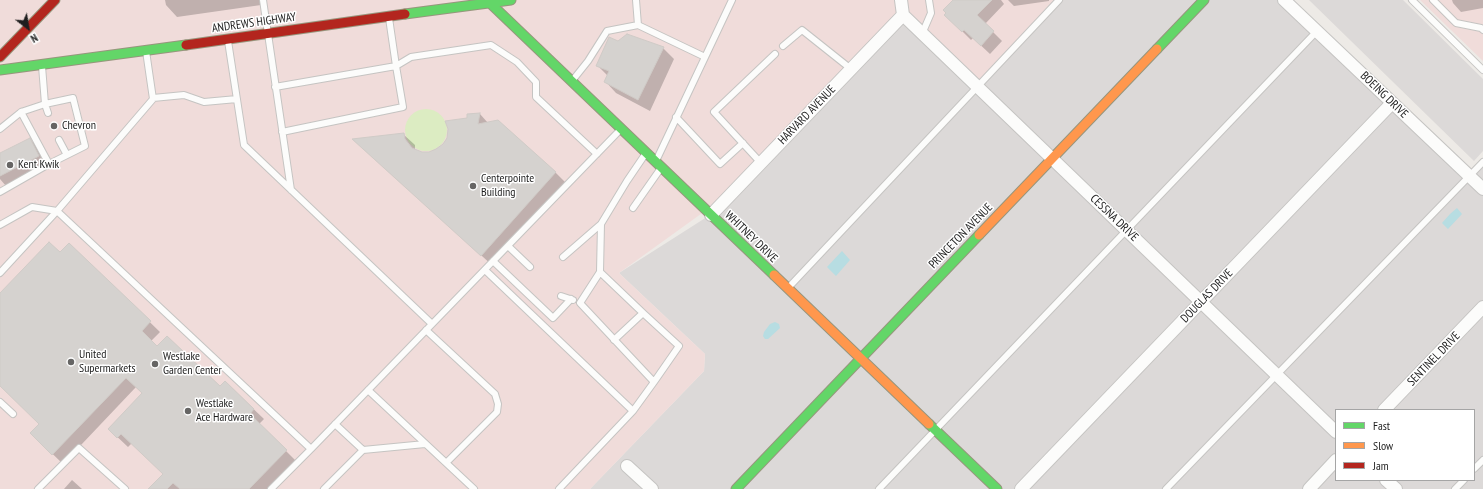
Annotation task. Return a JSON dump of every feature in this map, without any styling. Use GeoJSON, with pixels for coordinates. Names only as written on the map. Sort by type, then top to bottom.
{"type":"FeatureCollection","features":[{"type":"Feature","properties":{"kind":"street","name":"ANDREWS HIGHWAY"},"geometry":{"type":"LineString","coordinates":[[0,70],[389,17],[447,4],[490,3],[511,0]]}},
{"type":"Feature","properties":{"kind":"street"},"geometry":{"type":"LineString","coordinates":[[901,0],[903,15]]}},
{"type":"Feature","properties":{"kind":"street","name":"PRINCETON AVENUE"},"geometry":{"type":"LineString","coordinates":[[736,489],[1204,0]]}},
{"type":"Feature","properties":{"kind":"street","name":"BOEING DRIVE"},"geometry":{"type":"LineString","coordinates":[[1284,0],[1483,189]]}},
{"type":"Feature","properties":{"kind":"street"},"geometry":{"type":"LineString","coordinates":[[0,57],[50,3]]}},
{"type":"Feature","properties":{"kind":"street","name":"WHITNEY DRIVE"},"geometry":{"type":"LineString","coordinates":[[490,3],[996,489]]}},
{"type":"Feature","properties":{"kind":"street","name":"CESSNA DRIVE"},"geometry":{"type":"LineString","coordinates":[[903,15],[1335,431]]}},
{"type":"Feature","properties":{"kind":"street","name":"HARVARD AVENUE"},"geometry":{"type":"LineString","coordinates":[[711,215],[903,15]]}},
{"type":"Feature","properties":{"kind":"street","name":"DOUGLAS DRIVE"},"geometry":{"type":"LineString","coordinates":[[1022,489],[1392,103]]}},
{"type":"Feature","properties":{"kind":"street","name":"SENTINEL DRIVE"},"geometry":{"type":"LineString","coordinates":[[1385,409],[1483,307]]}},
{"type":"Feature","properties":{"kind":"street"},"geometry":{"type":"LineString","coordinates":[[1308,489],[1335,461]]}},
{"type":"Feature","properties":{"kind":"street"},"geometry":{"type":"LineString","coordinates":[[628,466],[652,489]]}},
{"type":"Feature","properties":{"kind":"street"},"geometry":{"type":"LineString","coordinates":[[1387,481],[1396,489]]}},
{"type":"Feature","properties":{"kind":"lane"},"geometry":{"type":"LineString","coordinates":[[263,0],[291,190]]}},
{"type":"Feature","properties":{"kind":"lane"},"geometry":{"type":"LineString","coordinates":[[636,0],[638,25]]}},
{"type":"Feature","properties":{"kind":"lane"},"geometry":{"type":"LineString","coordinates":[[633,208],[658,165],[676,117],[732,0]]}},
{"type":"Feature","properties":{"kind":"lane"},"geometry":{"type":"LineString","coordinates":[[922,34],[931,13],[929,0]]}},
{"type":"Feature","properties":{"kind":"lane"},"geometry":{"type":"LineString","coordinates":[[788,288],[1059,0]]}},
{"type":"Feature","properties":{"kind":"lane"},"geometry":{"type":"LineString","coordinates":[[1412,0],[1483,70]]}},
{"type":"Feature","properties":{"kind":"lane"},"geometry":{"type":"LineString","coordinates":[[1433,0],[1456,23],[1482,29]]}},
{"type":"Feature","properties":{"kind":"lane"},"geometry":{"type":"LineString","coordinates":[[282,132],[402,107],[389,17]]}},
{"type":"Feature","properties":{"kind":"lane"},"geometry":{"type":"LineString","coordinates":[[572,82],[607,31],[638,25],[705,57]]}},
{"type":"Feature","properties":{"kind":"lane"},"geometry":{"type":"LineString","coordinates":[[783,46],[802,30],[851,69]]}},
{"type":"Feature","properties":{"kind":"lane"},"geometry":{"type":"LineString","coordinates":[[878,489],[1317,32]]}},
{"type":"Feature","properties":{"kind":"lane"},"geometry":{"type":"LineString","coordinates":[[227,39],[244,145],[432,324]]}},
{"type":"Feature","properties":{"kind":"lane"},"geometry":{"type":"LineString","coordinates":[[275,87],[396,66],[411,57],[491,45],[518,62],[536,82],[536,97],[597,154]]}},
{"type":"Feature","properties":{"kind":"lane"},"geometry":{"type":"LineString","coordinates":[[146,50],[153,98]]}},
{"type":"Feature","properties":{"kind":"lane"},"geometry":{"type":"LineString","coordinates":[[761,163],[714,112],[775,54]]}},
{"type":"Feature","properties":{"kind":"lane"},"geometry":{"type":"LineString","coordinates":[[42,64],[45,104],[48,113]]}},
{"type":"Feature","properties":{"kind":"lane"},"geometry":{"type":"LineString","coordinates":[[0,273],[57,211],[153,98],[184,95],[204,102],[237,99]]}},
{"type":"Feature","properties":{"kind":"lane"},"geometry":{"type":"LineString","coordinates":[[0,129],[20,112],[45,104],[73,98],[85,146],[48,164],[0,192]]}},
{"type":"Feature","properties":{"kind":"lane"},"geometry":{"type":"LineString","coordinates":[[20,112],[48,164]]}},
{"type":"Feature","properties":{"kind":"lane"},"geometry":{"type":"LineString","coordinates":[[676,117],[720,164],[743,143]]}},
{"type":"Feature","properties":{"kind":"lane"},"geometry":{"type":"LineString","coordinates":[[271,489],[621,129]]}},
{"type":"Feature","properties":{"kind":"lane"},"geometry":{"type":"LineString","coordinates":[[59,140],[67,155]]}},
{"type":"Feature","properties":{"kind":"lane"},"geometry":{"type":"LineString","coordinates":[[563,257],[601,224],[646,153]]}},
{"type":"Feature","properties":{"kind":"lane"},"geometry":{"type":"LineString","coordinates":[[1166,489],[1483,162]]}},
{"type":"Feature","properties":{"kind":"lane"},"geometry":{"type":"LineString","coordinates":[[0,225],[32,208],[57,211],[311,449]]}},
{"type":"Feature","properties":{"kind":"lane"},"geometry":{"type":"LineString","coordinates":[[580,303],[600,272],[601,224]]}},
{"type":"Feature","properties":{"kind":"lane"},"geometry":{"type":"LineString","coordinates":[[508,246],[530,267]]}},
{"type":"Feature","properties":{"kind":"lane"},"geometry":{"type":"LineString","coordinates":[[493,261],[553,318],[571,300]]}},
{"type":"Feature","properties":{"kind":"lane"},"geometry":{"type":"LineString","coordinates":[[485,270],[633,411]]}},
{"type":"Feature","properties":{"kind":"lane"},"geometry":{"type":"LineString","coordinates":[[559,489],[633,411],[679,346],[600,272]]}},
{"type":"Feature","properties":{"kind":"lane"},"geometry":{"type":"LineString","coordinates":[[561,296],[580,303],[654,382]]}},
{"type":"Feature","properties":{"kind":"lane"},"geometry":{"type":"LineString","coordinates":[[614,340],[643,313]]}},
{"type":"Feature","properties":{"kind":"lane"},"geometry":{"type":"LineString","coordinates":[[426,330],[495,394],[498,404],[497,412],[446,463]]}},
{"type":"Feature","properties":{"kind":"lane"},"geometry":{"type":"LineString","coordinates":[[368,390],[474,489]]}},
{"type":"Feature","properties":{"kind":"lane"},"geometry":{"type":"LineString","coordinates":[[0,402],[13,414]]}},
{"type":"Feature","properties":{"kind":"lane"},"geometry":{"type":"LineString","coordinates":[[335,424],[363,450]]}},
{"type":"Feature","properties":{"kind":"lane"},"geometry":{"type":"LineString","coordinates":[[324,489],[363,450],[425,444]]}},
{"type":"Feature","properties":{"kind":"lane"},"geometry":{"type":"LineString","coordinates":[[38,489],[79,448],[125,489]]}},
{"type":"Feature","properties":{"kind":"lane"},"geometry":{"type":"LineString","coordinates":[[1475,468],[1483,460]]}},
{"type":"Feature","properties":{"kind":"lane"},"geometry":{"type":"LineString","coordinates":[[1455,489],[1463,481]]}},
{"type":"Feature","properties":{"kind":"shaded area"},"geometry":{"type":"Polygon","coordinates":[[[0,0],[1059,0],[977,87],[902,16],[710,215],[705,211],[619,273],[705,354],[704,371],[590,489],[0,489],[0,0]]]}},
{"type":"Feature","properties":{"kind":"shaded area"},"geometry":{"type":"Polygon","coordinates":[[[1059,0],[1286,0],[1467,172],[1483,166],[1483,489],[590,489],[704,371],[705,354],[619,273],[710,215],[901,15],[1059,0]]]}},
{"type":"Feature","properties":{"kind":"shaded area"},"geometry":{"type":"Polygon","coordinates":[[[1309,0],[1403,0],[1483,79],[1483,151],[1474,161],[1309,0]]]}},
{"type":"Feature","properties":{"kind":"shaded area"},"geometry":{"type":"Polygon","coordinates":[[[1420,0],[1483,0],[1483,61],[1420,0]]]}},
{"type":"Feature","properties":{"kind":"green space"},"geometry":{"type":"Polygon","coordinates":[[[422,109],[430,109],[438,112],[444,118],[447,130],[444,142],[438,148],[430,151],[422,151],[414,148],[408,142],[405,134],[405,126],[408,118],[414,112],[422,109]]]}},
{"type":"Feature","properties":{"kind":"water"},"geometry":{"type":"Polygon","coordinates":[[[1457,208],[1462,214],[1448,229],[1442,223],[1457,208]]]}},
{"type":"Feature","properties":{"kind":"water"},"geometry":{"type":"Polygon","coordinates":[[[842,251],[850,260],[836,276],[827,267],[842,251]]]}},
{"type":"Feature","properties":{"kind":"water"},"geometry":{"type":"Polygon","coordinates":[[[775,322],[779,324],[780,328],[768,339],[765,339],[763,336],[764,332],[770,324],[775,322]]]}},
{"type":"Feature","properties":{"kind":"building"},"geometry":{"type":"Polygon","coordinates":[[[953,0],[992,0],[977,15],[994,31],[981,46],[964,30],[962,32],[944,15],[946,13],[943,10],[953,0]]]}},
{"type":"Feature","properties":{"kind":"building"},"geometry":{"type":"Polygon","coordinates":[[[627,34],[664,47],[638,100],[604,82],[609,71],[596,66],[609,37],[618,41],[627,34]]]}},
{"type":"Feature","properties":{"kind":"building","name":"Centerpointe Building"},"geometry":{"type":"Polygon","coordinates":[[[480,113],[478,124],[498,120],[556,172],[481,256],[352,139],[404,133],[405,139],[412,148],[422,152],[429,152],[443,144],[447,138],[448,129],[445,121],[467,118],[467,114],[480,113]]]}},
{"type":"Feature","properties":{"kind":"building","name":"Kent Kwik"},"geometry":{"type":"Polygon","coordinates":[[[30,138],[39,156],[0,176],[0,153],[30,138]]]}},
{"type":"Feature","properties":{"kind":"building"},"geometry":{"type":"Polygon","coordinates":[[[49,242],[60,252],[69,243],[151,321],[142,331],[157,346],[167,336],[220,386],[225,381],[254,409],[250,414],[287,450],[249,489],[180,489],[173,483],[167,489],[148,489],[163,474],[121,434],[117,438],[108,429],[142,393],[126,378],[52,455],[30,433],[39,424],[0,386],[0,293],[49,242]]]}},
{"type":"Feature","properties":{"kind":"traffic: fast"},"geometry":{"type":"LineString","coordinates":[[405,14],[511,0]]}},
{"type":"Feature","properties":{"kind":"traffic: fast"},"geometry":{"type":"LineString","coordinates":[[1157,49],[1204,0]]}},
{"type":"Feature","properties":{"kind":"traffic: fast"},"geometry":{"type":"LineString","coordinates":[[490,3],[774,275]]}},
{"type":"Feature","properties":{"kind":"traffic: fast"},"geometry":{"type":"LineString","coordinates":[[0,70],[186,45]]}},
{"type":"Feature","properties":{"kind":"traffic: fast"},"geometry":{"type":"LineString","coordinates":[[736,489],[979,235]]}},
{"type":"Feature","properties":{"kind":"traffic: fast"},"geometry":{"type":"LineString","coordinates":[[929,424],[997,489]]}},
{"type":"Feature","properties":{"kind":"traffic: slow"},"geometry":{"type":"LineString","coordinates":[[979,235],[1157,49]]}},
{"type":"Feature","properties":{"kind":"traffic: slow"},"geometry":{"type":"LineString","coordinates":[[774,275],[929,424]]}},
{"type":"Feature","properties":{"kind":"traffic: jam"},"geometry":{"type":"LineString","coordinates":[[0,57],[55,0]]}},
{"type":"Feature","properties":{"kind":"traffic: jam"},"geometry":{"type":"LineString","coordinates":[[186,45],[405,14]]}},
{"type":"Feature","properties":{"kind":"place","name":"Chevron"},"geometry":{"type":"Point","coordinates":[54,126]}},
{"type":"Feature","properties":{"kind":"place","name":"Kent Kwik"},"geometry":{"type":"Point","coordinates":[10,165]}},
{"type":"Feature","properties":{"kind":"place","name":"Centerpointe Building"},"geometry":{"type":"Point","coordinates":[473,186]}},
{"type":"Feature","properties":{"kind":"place","name":"United Supermarkets"},"geometry":{"type":"Point","coordinates":[71,362]}},
{"type":"Feature","properties":{"kind":"place","name":"Westlake Garden Center"},"geometry":{"type":"Point","coordinates":[155,364]}},
{"type":"Feature","properties":{"kind":"place","name":"Westlake Ace Hardware"},"geometry":{"type":"Point","coordinates":[188,411]}}]}
